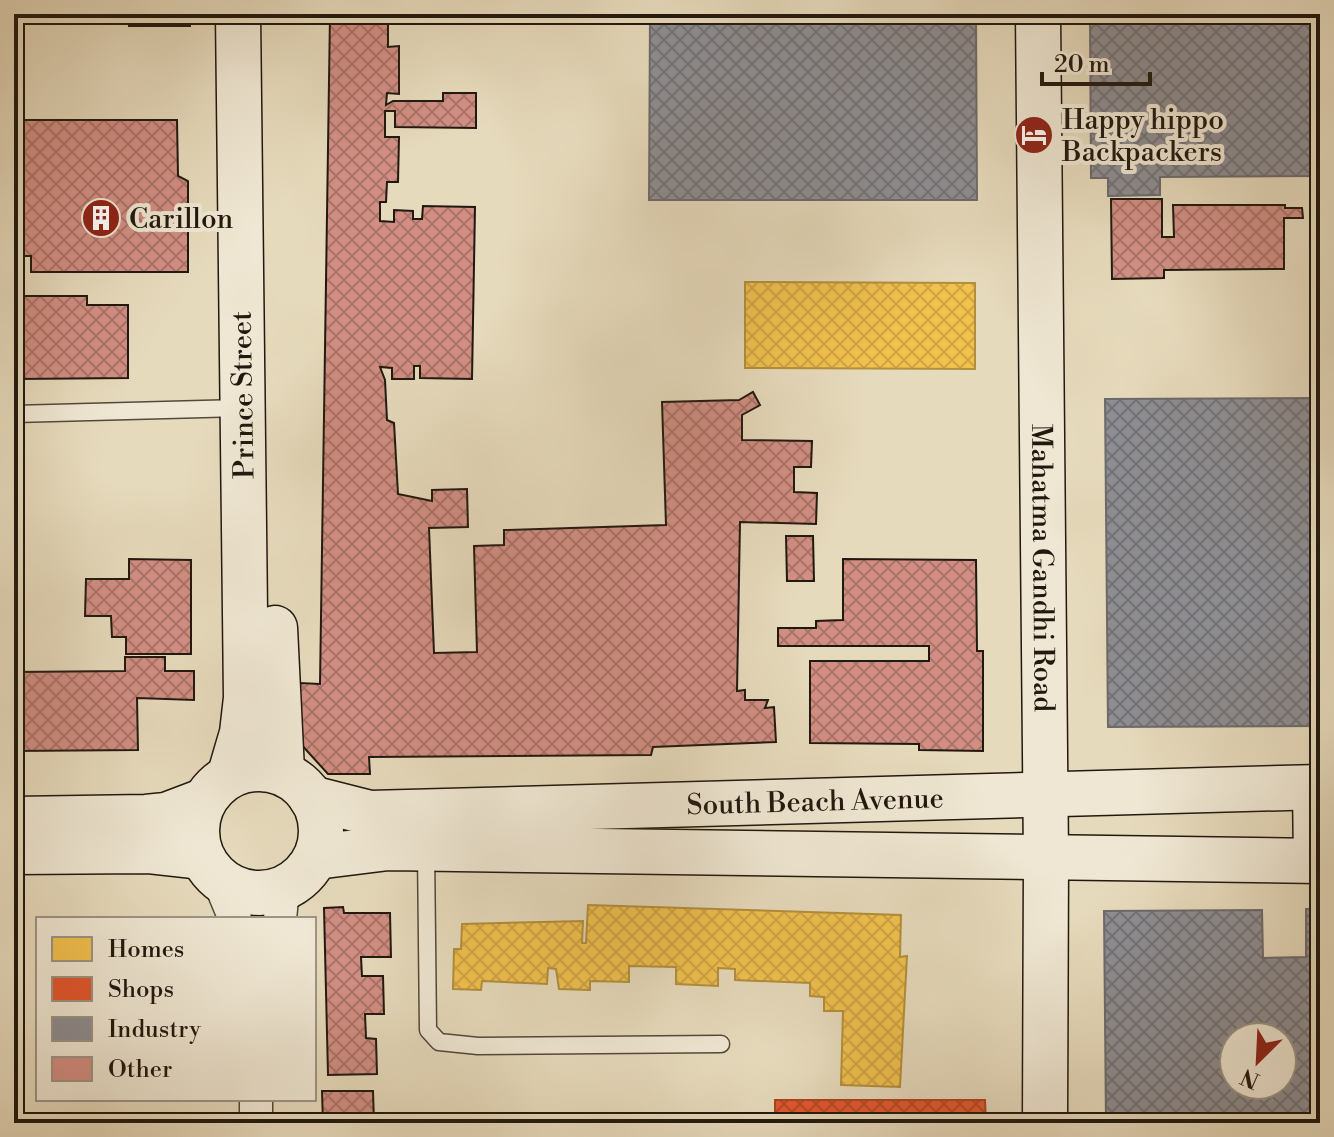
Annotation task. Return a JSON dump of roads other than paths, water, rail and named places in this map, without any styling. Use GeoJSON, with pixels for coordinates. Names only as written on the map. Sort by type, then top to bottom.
{"type":"FeatureCollection","features":[{"type":"Feature","properties":{"kind":"street","name":"Prince Street"},"geometry":{"type":"LineString","coordinates":[[216,788],[242,733],[246,698],[238,14]]}},
{"type":"Feature","properties":{"kind":"street","name":"Prince Street"},"geometry":{"type":"LineString","coordinates":[[267,14],[276,680],[296,784]]}},
{"type":"Feature","properties":{"kind":"street","name":"Mahatma Gandhi Road"},"geometry":{"type":"LineString","coordinates":[[1038,14],[1046,858],[1045,1123]]}},
{"type":"Feature","properties":{"kind":"street"},"geometry":{"type":"LineString","coordinates":[[14,819],[166,815],[247,770],[296,784],[319,812],[322,835],[316,857],[282,904],[260,893],[238,889],[210,868],[147,851],[14,852]]}},
{"type":"Feature","properties":{"kind":"street","name":"South Beach Avenue"},"geometry":{"type":"LineString","coordinates":[[296,784],[370,813],[1318,787]]}},
{"type":"Feature","properties":{"kind":"street"},"geometry":{"type":"LineString","coordinates":[[1318,787],[1318,860]]}},
{"type":"Feature","properties":{"kind":"street"},"geometry":{"type":"LineString","coordinates":[[216,788],[197,837],[234,917]]}},
{"type":"Feature","properties":{"kind":"street","name":"South Beach Avenue"},"geometry":{"type":"LineString","coordinates":[[316,857],[367,849],[426,848],[1318,860]]}},
{"type":"Feature","properties":{"kind":"street"},"geometry":{"type":"LineString","coordinates":[[256,1101],[256,1123]]}},
{"type":"Feature","properties":{"kind":"lane"},"geometry":{"type":"LineString","coordinates":[[14,414],[242,408]]}},
{"type":"Feature","properties":{"kind":"lane"},"geometry":{"type":"LineString","coordinates":[[426,848],[428,1030],[439,1042],[478,1046],[721,1044]]}},
{"type":"Feature","properties":{"kind":"place","name":"Happy hippo Backpackers"},"geometry":{"type":"Point","coordinates":[1034,135]}},
{"type":"Feature","properties":{"kind":"place","name":"Carillon"},"geometry":{"type":"Point","coordinates":[101,218]}}]}
